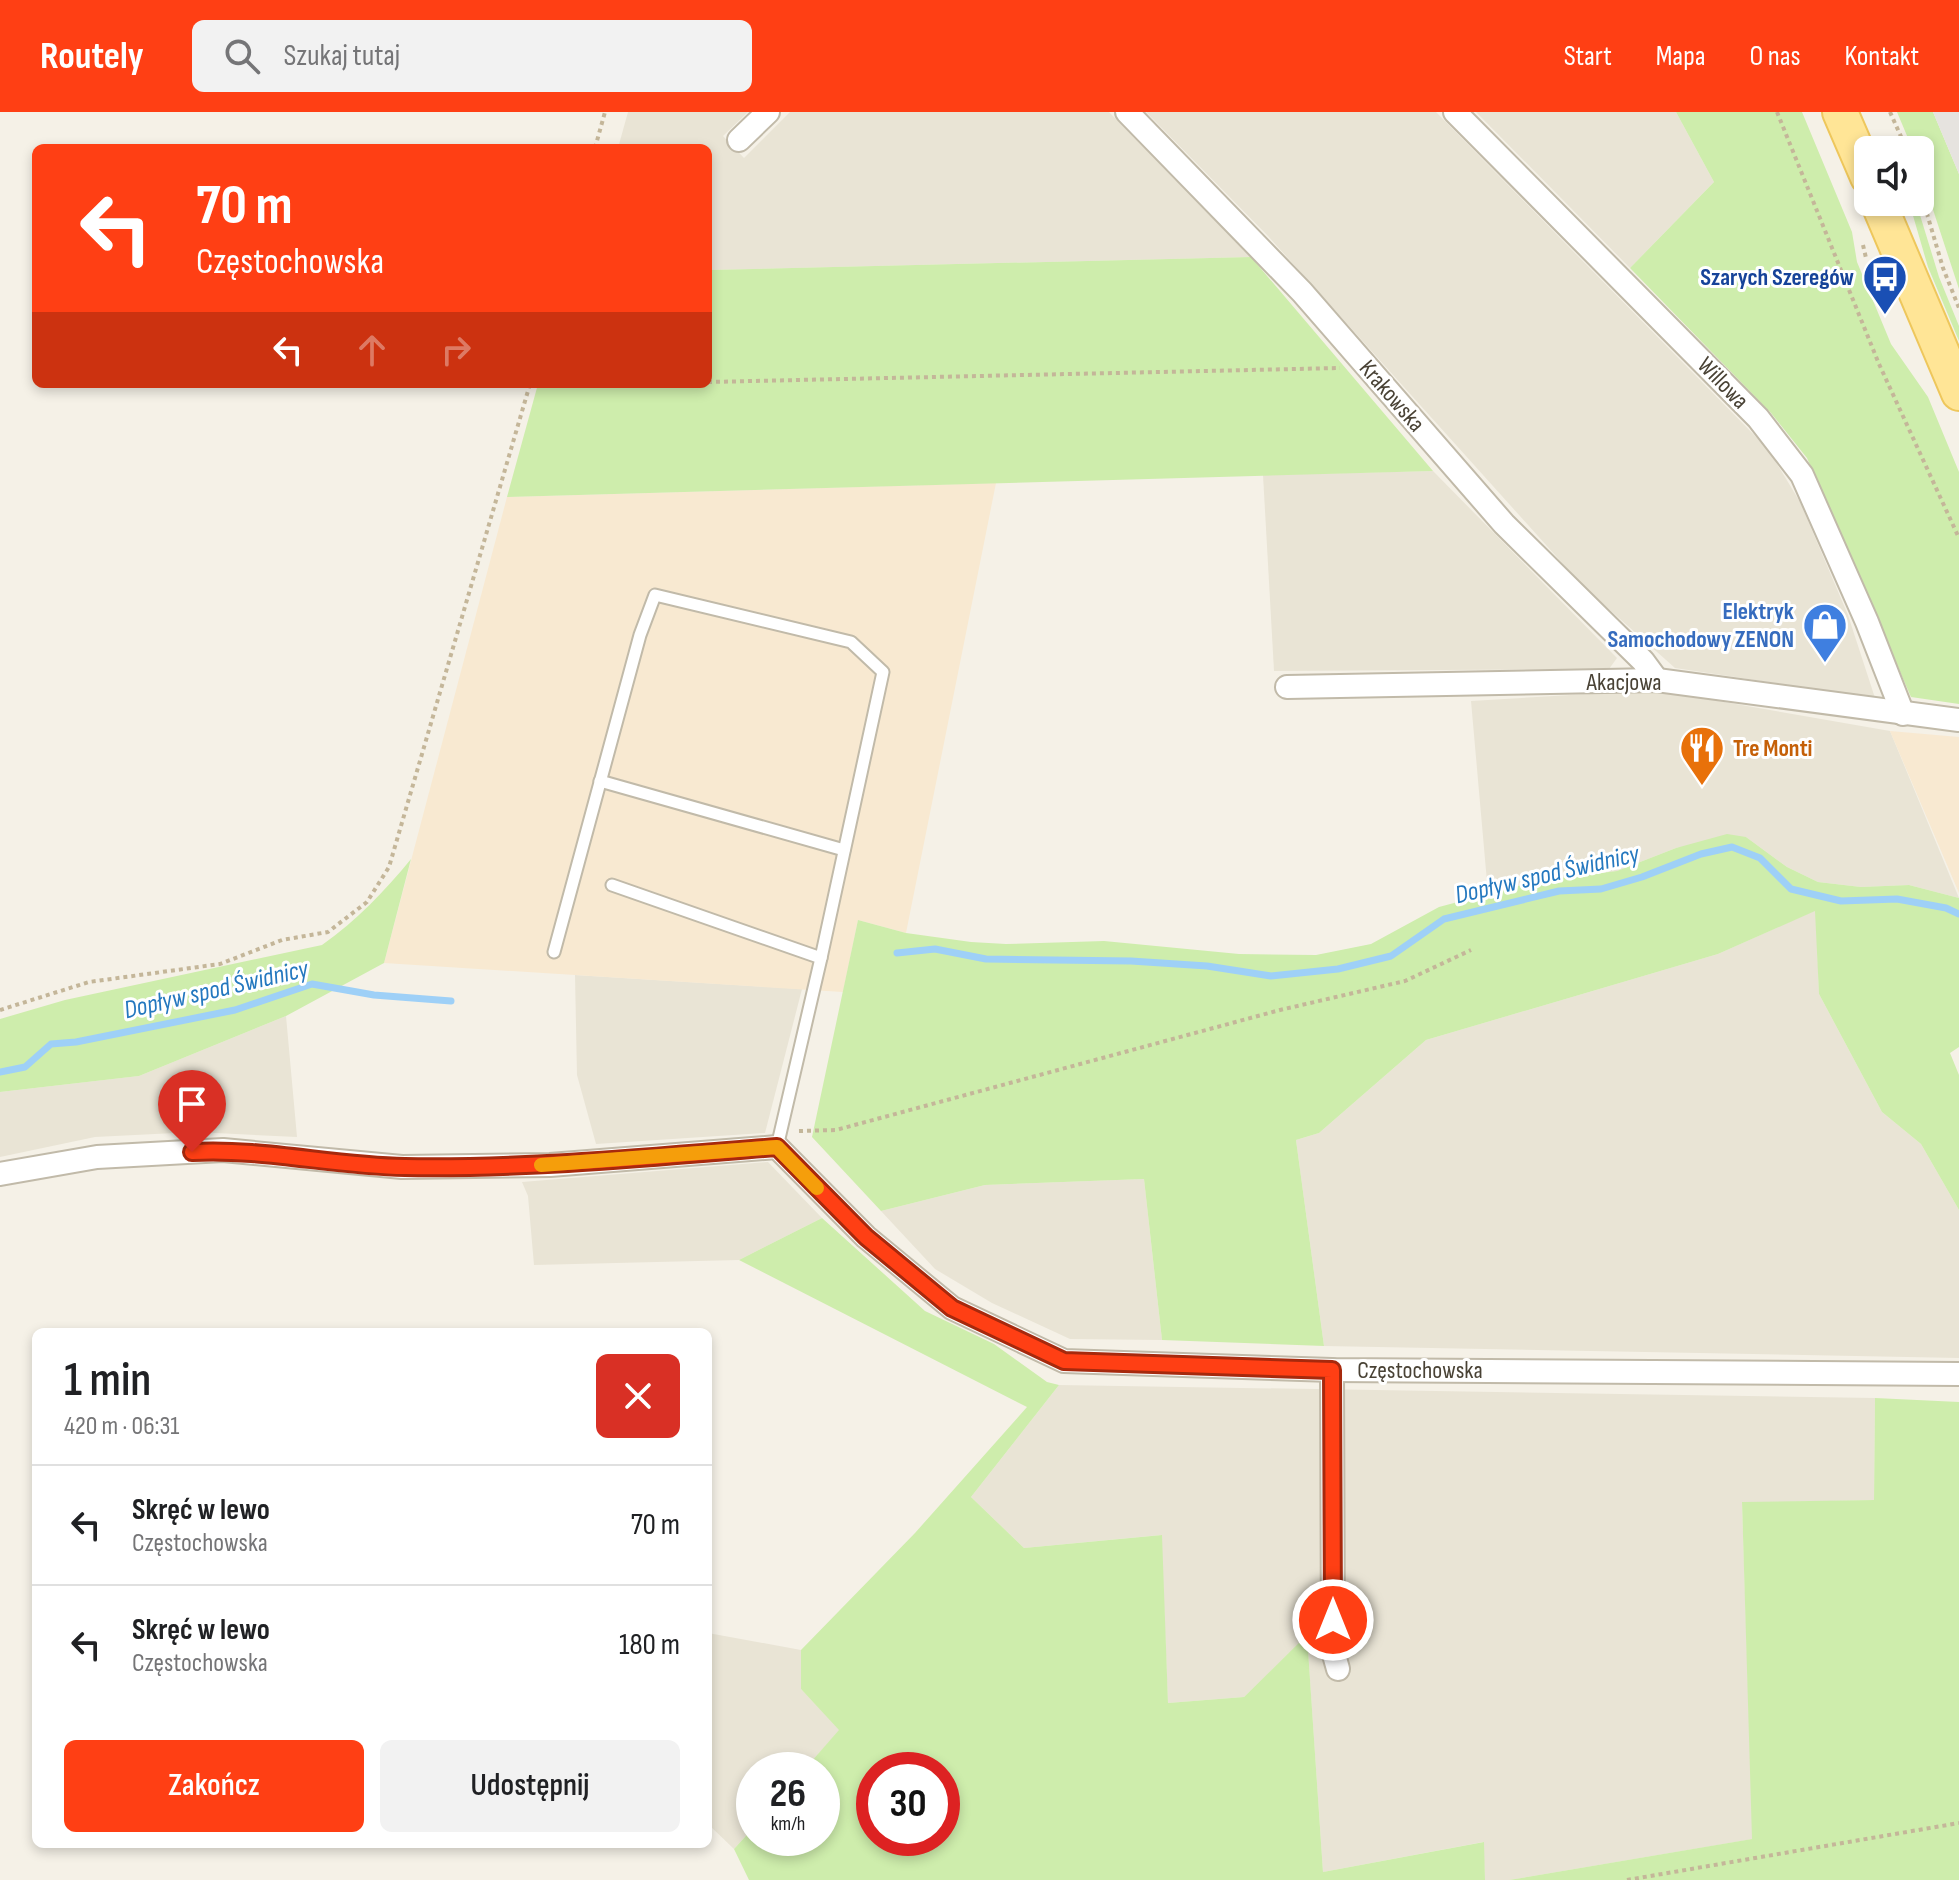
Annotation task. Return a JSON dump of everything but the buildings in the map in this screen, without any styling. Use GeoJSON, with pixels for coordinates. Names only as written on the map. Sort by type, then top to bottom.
{"type":"FeatureCollection","features":[{"type":"Feature","properties":{"kind":"main road"},"geometry":{"type":"LineString","coordinates":[[1840,112],[1854,144]]}},
{"type":"Feature","properties":{"kind":"main road"},"geometry":{"type":"LineString","coordinates":[[1884,216],[1959,393]]}},
{"type":"Feature","properties":{"kind":"street"},"geometry":{"type":"LineString","coordinates":[[739,140],[768,112]]}},
{"type":"Feature","properties":{"kind":"street","name":"Krakowska"},"geometry":{"type":"LineString","coordinates":[[1127,112],[1302,292],[1504,524],[1643,661],[1657,680]]}},
{"type":"Feature","properties":{"kind":"street","name":"Willowa"},"geometry":{"type":"LineString","coordinates":[[1455,112],[1758,418],[1802,475],[1867,622],[1903,714]]}},
{"type":"Feature","properties":{"kind":"street","name":"Akacjowa"},"geometry":{"type":"LineString","coordinates":[[1287,687],[1657,680],[1959,720]]}},
{"type":"Feature","properties":{"kind":"street"},"geometry":{"type":"LineString","coordinates":[[0,1174],[97,1157],[223,1150],[402,1167],[550,1165],[779,1139]]}},
{"type":"Feature","properties":{"kind":"street","name":"Częstochowska"},"geometry":{"type":"LineString","coordinates":[[779,1139],[866,1237],[952,1308],[1064,1361],[1332,1370],[1959,1374]]}},
{"type":"Feature","properties":{"kind":"street"},"geometry":{"type":"LineString","coordinates":[[1332,1370],[1333,1651],[1338,1669]]}},
{"type":"Feature","properties":{"kind":"lane"},"geometry":{"type":"LineString","coordinates":[[554,952],[640,635],[655,595],[851,642],[883,672],[779,1139]]}},
{"type":"Feature","properties":{"kind":"lane"},"geometry":{"type":"LineString","coordinates":[[600,781],[844,850]]}},
{"type":"Feature","properties":{"kind":"lane"},"geometry":{"type":"LineString","coordinates":[[612,885],[821,958]]}},
{"type":"Feature","properties":{"kind":"path"},"geometry":{"type":"LineString","coordinates":[[596,144],[605,112]]}},
{"type":"Feature","properties":{"kind":"path"},"geometry":{"type":"LineString","coordinates":[[1777,112],[1879,364],[1959,538]]}},
{"type":"Feature","properties":{"kind":"path"},"geometry":{"type":"LineString","coordinates":[[1890,112],[1901,136]]}},
{"type":"Feature","properties":{"kind":"path"},"geometry":{"type":"LineString","coordinates":[[1928,216],[1959,308]]}},
{"type":"Feature","properties":{"kind":"path"},"geometry":{"type":"LineString","coordinates":[[712,382],[1346,368],[1359,357]]}},
{"type":"Feature","properties":{"kind":"path"},"geometry":{"type":"LineString","coordinates":[[0,1010],[89,982],[220,964],[282,940],[328,932],[367,902],[389,867],[529,388]]}},
{"type":"Feature","properties":{"kind":"path"},"geometry":{"type":"LineString","coordinates":[[779,1139],[836,1130],[1280,1010],[1405,981],[1471,950]]}},
{"type":"Feature","properties":{"kind":"path"},"geometry":{"type":"LineString","coordinates":[[1627,1880],[1959,1823]]}},
{"type":"Feature","properties":{"kind":"shaded area"},"geometry":{"type":"Polygon","coordinates":[[[628,112],[748,112],[723,136],[744,158],[790,112],[1109,112],[1251,257],[712,270],[712,144],[619,144],[628,112]]]}},
{"type":"Feature","properties":{"kind":"shaded area"},"geometry":{"type":"Polygon","coordinates":[[[1146,112],[1436,112],[1768,449],[1800,502],[1848,615],[1875,698],[1675,668],[1582,585],[1268,236],[1146,112]]]}},
{"type":"Feature","properties":{"kind":"shaded area"},"geometry":{"type":"Polygon","coordinates":[[[1476,112],[1676,112],[1714,182],[1630,268],[1476,112]]]}},
{"type":"Feature","properties":{"kind":"shaded area"},"geometry":{"type":"Polygon","coordinates":[[[1933,112],[1959,112],[1959,174],[1933,112]]]}},
{"type":"Feature","properties":{"kind":"shaded area"},"geometry":{"type":"Polygon","coordinates":[[[1433,471],[1617,658],[1609,669],[1274,671],[1263,475],[1433,471]]]}},
{"type":"Feature","properties":{"kind":"shaded area"},"geometry":{"type":"Polygon","coordinates":[[[996,483],[906,933],[858,920],[843,992],[384,963],[507,497],[996,483]]]}},
{"type":"Feature","properties":{"kind":"shaded area"},"geometry":{"type":"Polygon","coordinates":[[[1656,690],[1890,731],[1959,898],[1909,885],[1861,887],[1818,882],[1787,867],[1746,837],[1676,848],[1617,871],[1536,881],[1488,893],[1471,701],[1656,690]]]}},
{"type":"Feature","properties":{"kind":"shaded area"},"geometry":{"type":"Polygon","coordinates":[[[1890,731],[1959,737],[1959,893],[1890,731]]]}},
{"type":"Feature","properties":{"kind":"shaded area"},"geometry":{"type":"Polygon","coordinates":[[[1816,910],[1819,994],[1882,1112],[1921,1144],[1959,1210],[1959,1358],[1324,1346],[1296,1140],[1319,1133],[1426,1040],[1718,954],[1816,910]]]}},
{"type":"Feature","properties":{"kind":"shaded area"},"geometry":{"type":"Polygon","coordinates":[[[575,975],[802,989],[765,1133],[596,1144],[577,1075],[575,975]]]}},
{"type":"Feature","properties":{"kind":"shaded area"},"geometry":{"type":"Polygon","coordinates":[[[286,1016],[297,1137],[195,1132],[95,1137],[0,1157],[0,1092],[139,1076],[286,1016]]]}},
{"type":"Feature","properties":{"kind":"shaded area"},"geometry":{"type":"Polygon","coordinates":[[[768,1162],[822,1218],[739,1260],[534,1265],[528,1196],[522,1182],[768,1162]]]}},
{"type":"Feature","properties":{"kind":"shaded area"},"geometry":{"type":"Polygon","coordinates":[[[1144,1179],[1162,1340],[1070,1339],[992,1303],[935,1269],[881,1211],[985,1185],[1144,1179]]]}},
{"type":"Feature","properties":{"kind":"shaded area"},"geometry":{"type":"Polygon","coordinates":[[[1059,1385],[1875,1398],[1874,1500],[1742,1503],[1753,1839],[1509,1880],[1485,1880],[1483,1842],[1323,1872],[1307,1636],[1244,1697],[1168,1703],[1161,1535],[1024,1548],[971,1497],[1059,1385]]]}},
{"type":"Feature","properties":{"kind":"shaded area"},"geometry":{"type":"Polygon","coordinates":[[[712,1634],[801,1650],[801,1689],[840,1730],[820,1752],[736,1752],[734,1849],[712,1828],[712,1634]]]}},
{"type":"Feature","properties":{"kind":"green space"},"geometry":{"type":"Polygon","coordinates":[[[1676,112],[1802,112],[1852,232],[1857,262],[1891,344],[1928,397],[1959,472],[1959,704],[1911,697],[1807,458],[1771,413],[1630,268],[1714,182],[1676,112]]]}},
{"type":"Feature","properties":{"kind":"green space"},"geometry":{"type":"Polygon","coordinates":[[[1897,112],[1933,112],[1959,174],[1959,289],[1934,213],[1934,136],[1907,136],[1897,112]]]}},
{"type":"Feature","properties":{"kind":"green space"},"geometry":{"type":"Polygon","coordinates":[[[1913,216],[1920,216],[1939,277],[1959,326],[1959,341],[1928,267],[1913,216]]]}},
{"type":"Feature","properties":{"kind":"green space"},"geometry":{"type":"Polygon","coordinates":[[[1251,257],[1433,471],[507,497],[537,388],[712,388],[712,270],[1251,257]]]}},
{"type":"Feature","properties":{"kind":"green space"},"geometry":{"type":"Polygon","coordinates":[[[1727,834],[1746,837],[1787,867],[1818,882],[1861,887],[1909,885],[1959,898],[1959,1047],[1950,1053],[1959,1075],[1959,1210],[1921,1144],[1882,1112],[1819,994],[1815,911],[1718,954],[1426,1040],[1319,1133],[1296,1140],[1324,1346],[1162,1340],[1144,1179],[985,1185],[881,1211],[812,1137],[858,920],[906,933],[971,942],[1104,941],[1239,954],[1316,955],[1371,944],[1439,907],[1536,881],[1617,871],[1676,848],[1727,834]]]}},
{"type":"Feature","properties":{"kind":"green space"},"geometry":{"type":"Polygon","coordinates":[[[411,859],[384,963],[286,1016],[139,1076],[0,1092],[0,1019],[65,1000],[322,945],[370,905],[411,859]]]}},
{"type":"Feature","properties":{"kind":"green space"},"geometry":{"type":"Polygon","coordinates":[[[822,1218],[925,1311],[994,1344],[1047,1382],[1059,1385],[971,1497],[1024,1548],[1162,1535],[1168,1703],[1244,1697],[1307,1635],[1323,1872],[1484,1842],[1485,1880],[749,1880],[737,1856],[840,1856],[840,1752],[820,1752],[839,1730],[801,1689],[801,1650],[915,1533],[1027,1407],[739,1260],[822,1218]]]}},
{"type":"Feature","properties":{"kind":"green space"},"geometry":{"type":"Polygon","coordinates":[[[1875,1398],[1959,1402],[1959,1880],[1509,1880],[1752,1839],[1742,1502],[1874,1500],[1875,1398]]]}},
{"type":"Feature","properties":{"kind":"waterway","name":"Dopływ spod Świdnicy"},"geometry":{"type":"LineString","coordinates":[[897,953],[935,949],[986,959],[1131,961],[1207,966],[1271,976],[1338,969],[1391,956],[1444,919],[1559,891],[1601,889],[1701,854],[1732,847],[1760,858],[1791,889],[1841,901],[1897,899],[1946,908],[1959,914]]}},
{"type":"Feature","properties":{"kind":"waterway","name":"Dopływ spod Świdnicy"},"geometry":{"type":"LineString","coordinates":[[0,1072],[25,1067],[51,1044],[76,1042],[235,1010],[312,984],[374,995],[451,1001]]}},
{"type":"Feature","properties":{"kind":"slow traffic"},"geometry":{"type":"LineString","coordinates":[[541,1165],[777,1147],[817,1188]]}},
{"type":"Feature","properties":{"kind":"place","name":"Szarych Szeregów"},"geometry":{"type":"Point","coordinates":[1885,316]}},
{"type":"Feature","properties":{"kind":"place","name":"Elektryk Samochodowy ZENON"},"geometry":{"type":"Point","coordinates":[1825,664]}},
{"type":"Feature","properties":{"kind":"place","name":"Tre Monti"},"geometry":{"type":"Point","coordinates":[1702,787]}},
{"type":"Feature","properties":{"kind":"route"},"geometry":{"type":"LineString","coordinates":[[192,1152],[223,1150],[402,1167],[550,1165],[777,1147],[866,1237],[952,1308],[1064,1361],[1332,1370],[1333,1620]]}}]}
